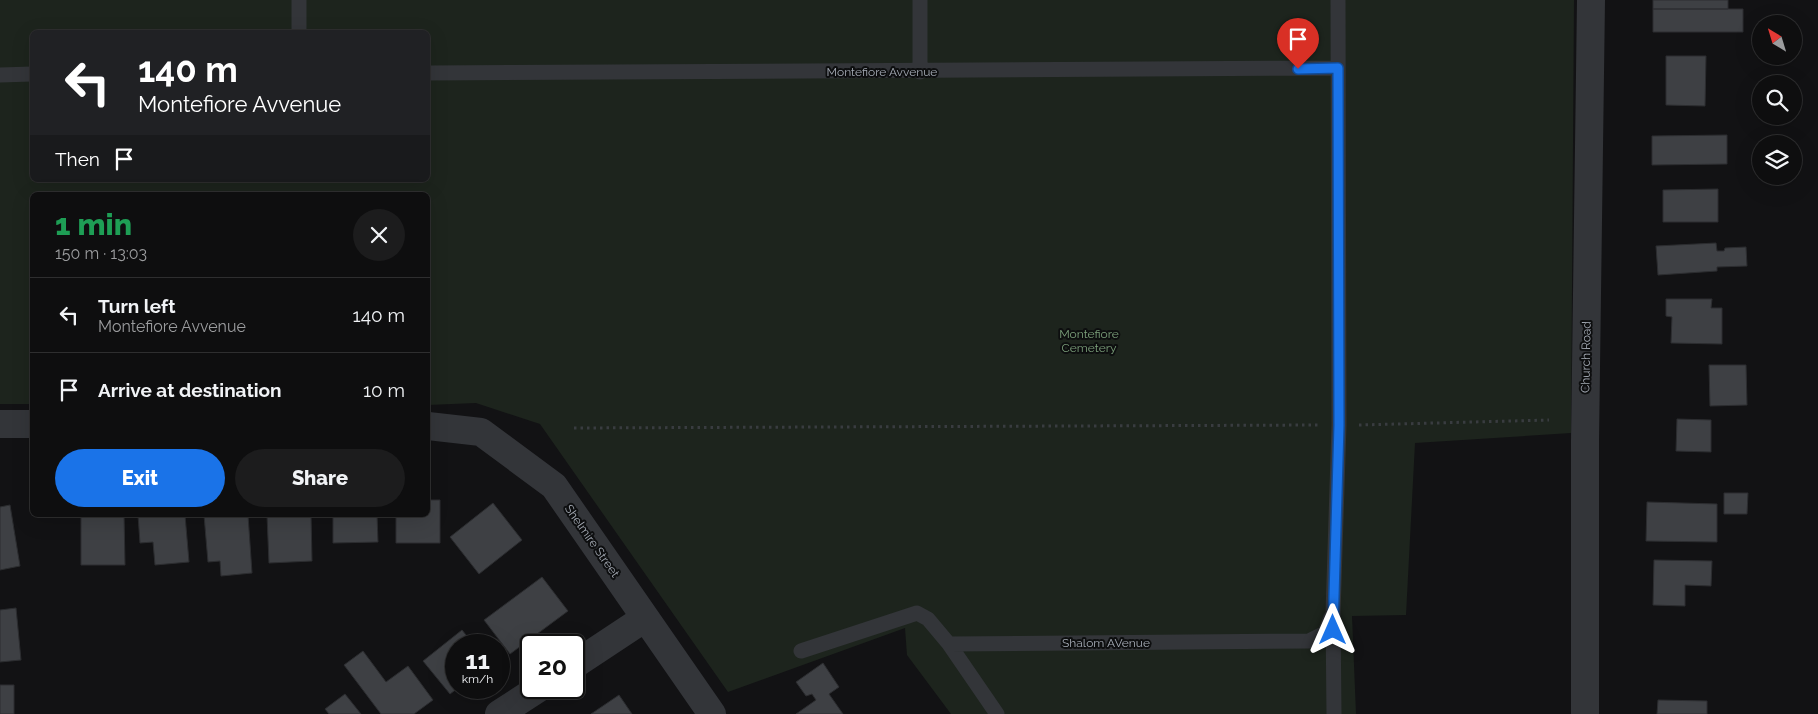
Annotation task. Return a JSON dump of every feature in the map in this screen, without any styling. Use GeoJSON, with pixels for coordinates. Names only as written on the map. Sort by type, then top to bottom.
{"type":"FeatureCollection","features":[{"type":"Feature","properties":{"kind":"street","name":"Church Road"},"geometry":{"type":"LineString","coordinates":[[1585,714],[1585,441],[1591,0]]}},
{"type":"Feature","properties":{"kind":"street"},"geometry":{"type":"LineString","coordinates":[[0,424],[30,424]]}},
{"type":"Feature","properties":{"kind":"street","name":"Shelmire Street"},"geometry":{"type":"LineString","coordinates":[[430,426],[481,432],[554,486],[712,714]]}},
{"type":"Feature","properties":{"kind":"street"},"geometry":{"type":"LineString","coordinates":[[585,658],[645,618]]}},
{"type":"Feature","properties":{"kind":"street"},"geometry":{"type":"LineString","coordinates":[[498,714],[522,699]]}},
{"type":"Feature","properties":{"kind":"lane"},"geometry":{"type":"LineString","coordinates":[[299,0],[299,30]]}},
{"type":"Feature","properties":{"kind":"lane"},"geometry":{"type":"LineString","coordinates":[[920,0],[920,72]]}},
{"type":"Feature","properties":{"kind":"lane","name":"Shalom AVenue"},"geometry":{"type":"LineString","coordinates":[[1334,714],[1332,613],[1339,425],[1338,0]]}},
{"type":"Feature","properties":{"kind":"lane","name":"Montefiore Avvenue"},"geometry":{"type":"LineString","coordinates":[[430,73],[920,72],[1338,68]]}},
{"type":"Feature","properties":{"kind":"lane"},"geometry":{"type":"LineString","coordinates":[[0,75],[30,74]]}},
{"type":"Feature","properties":{"kind":"lane"},"geometry":{"type":"LineString","coordinates":[[801,651],[917,613],[928,619],[949,644],[997,714]]}},
{"type":"Feature","properties":{"kind":"lane","name":"Shalom AVenue"},"geometry":{"type":"LineString","coordinates":[[949,644],[1309,641],[1326,633],[1332,613]]}},
{"type":"Feature","properties":{"kind":"path"},"geometry":{"type":"LineString","coordinates":[[574,428],[1339,425],[1549,420]]}},
{"type":"Feature","properties":{"kind":"green space","name":"Montefiore Cemetery"},"geometry":{"type":"Polygon","coordinates":[[[0,0],[1574,0],[1571,433],[1415,443],[1406,615],[1352,616],[1356,714],[951,714],[907,655],[905,628],[728,692],[540,424],[476,403],[430,405],[430,192],[30,192],[30,404],[0,404],[0,0]]]}},
{"type":"Feature","properties":{"kind":"building"},"geometry":{"type":"Polygon","coordinates":[[[1653,0],[1728,0],[1728,9],[1653,9],[1653,0]]]}},
{"type":"Feature","properties":{"kind":"building"},"geometry":{"type":"Polygon","coordinates":[[[1653,9],[1743,9],[1743,32],[1653,32],[1653,9]]]}},
{"type":"Feature","properties":{"kind":"building"},"geometry":{"type":"Polygon","coordinates":[[[1666,56],[1706,56],[1705,106],[1666,105],[1666,56]]]}},
{"type":"Feature","properties":{"kind":"building"},"geometry":{"type":"Polygon","coordinates":[[[1727,135],[1727,164],[1652,165],[1652,136],[1727,135]]]}},
{"type":"Feature","properties":{"kind":"building"},"geometry":{"type":"Polygon","coordinates":[[[1718,189],[1718,222],[1663,222],[1663,190],[1718,189]]]}},
{"type":"Feature","properties":{"kind":"building"},"geometry":{"type":"Polygon","coordinates":[[[1716,243],[1717,251],[1724,251],[1725,248],[1746,247],[1747,266],[1717,267],[1717,271],[1658,275],[1656,246],[1716,243]]]}},
{"type":"Feature","properties":{"kind":"building"},"geometry":{"type":"Polygon","coordinates":[[[1666,299],[1712,299],[1711,308],[1722,308],[1722,344],[1671,343],[1672,317],[1666,316],[1666,299]]]}},
{"type":"Feature","properties":{"kind":"building"},"geometry":{"type":"Polygon","coordinates":[[[1709,365],[1746,365],[1747,405],[1710,406],[1709,365]]]}},
{"type":"Feature","properties":{"kind":"building"},"geometry":{"type":"Polygon","coordinates":[[[1677,419],[1711,420],[1711,452],[1676,451],[1677,419]]]}},
{"type":"Feature","properties":{"kind":"building"},"geometry":{"type":"Polygon","coordinates":[[[1724,493],[1748,493],[1747,514],[1724,514],[1724,493]]]}},
{"type":"Feature","properties":{"kind":"building"},"geometry":{"type":"Polygon","coordinates":[[[430,500],[440,500],[440,543],[396,543],[396,517],[430,517],[430,500]]]}},
{"type":"Feature","properties":{"kind":"building"},"geometry":{"type":"Polygon","coordinates":[[[1647,502],[1717,504],[1717,542],[1646,541],[1647,502]]]}},
{"type":"Feature","properties":{"kind":"building"},"geometry":{"type":"Polygon","coordinates":[[[493,503],[522,540],[479,574],[450,537],[493,503]]]}},
{"type":"Feature","properties":{"kind":"building"},"geometry":{"type":"Polygon","coordinates":[[[10,505],[20,566],[0,570],[0,507],[10,505]]]}},
{"type":"Feature","properties":{"kind":"building"},"geometry":{"type":"Polygon","coordinates":[[[81,517],[124,517],[125,565],[81,565],[81,517]]]}},
{"type":"Feature","properties":{"kind":"building"},"geometry":{"type":"Polygon","coordinates":[[[138,517],[185,517],[189,562],[155,565],[153,542],[140,543],[138,517]]]}},
{"type":"Feature","properties":{"kind":"building"},"geometry":{"type":"Polygon","coordinates":[[[204,517],[248,517],[252,573],[221,576],[220,561],[208,562],[204,517]]]}},
{"type":"Feature","properties":{"kind":"building"},"geometry":{"type":"Polygon","coordinates":[[[267,517],[311,517],[312,561],[269,563],[267,517]]]}},
{"type":"Feature","properties":{"kind":"building"},"geometry":{"type":"Polygon","coordinates":[[[333,517],[377,517],[378,542],[333,543],[333,517]]]}},
{"type":"Feature","properties":{"kind":"building"},"geometry":{"type":"Polygon","coordinates":[[[1654,560],[1712,561],[1711,586],[1685,585],[1685,606],[1653,605],[1654,560]]]}},
{"type":"Feature","properties":{"kind":"building"},"geometry":{"type":"Polygon","coordinates":[[[542,577],[568,611],[537,634],[520,634],[520,647],[510,654],[510,634],[495,634],[484,620],[542,577]]]}},
{"type":"Feature","properties":{"kind":"building"},"geometry":{"type":"Polygon","coordinates":[[[16,608],[21,660],[0,662],[0,610],[16,608]]]}},
{"type":"Feature","properties":{"kind":"building"},"geometry":{"type":"Polygon","coordinates":[[[462,630],[465,634],[457,634],[462,630]]]}},
{"type":"Feature","properties":{"kind":"building"},"geometry":{"type":"Polygon","coordinates":[[[445,644],[445,688],[423,661],[445,644]]]}},
{"type":"Feature","properties":{"kind":"building"},"geometry":{"type":"Polygon","coordinates":[[[363,651],[386,682],[408,666],[433,700],[414,714],[381,714],[344,665],[363,651]]]}},
{"type":"Feature","properties":{"kind":"building"},"geometry":{"type":"Polygon","coordinates":[[[823,663],[839,687],[829,694],[843,714],[796,714],[816,700],[812,694],[806,696],[796,682],[823,663]]]}},
{"type":"Feature","properties":{"kind":"building"},"geometry":{"type":"Polygon","coordinates":[[[0,685],[14,685],[14,714],[0,714],[0,685]]]}},
{"type":"Feature","properties":{"kind":"building"},"geometry":{"type":"Polygon","coordinates":[[[345,694],[361,714],[329,714],[325,709],[345,694]]]}},
{"type":"Feature","properties":{"kind":"building"},"geometry":{"type":"Polygon","coordinates":[[[619,695],[632,714],[591,714],[619,695]]]}},
{"type":"Feature","properties":{"kind":"building"},"geometry":{"type":"Polygon","coordinates":[[[1658,700],[1707,701],[1707,714],[1657,714],[1658,700]]]}},
{"type":"Feature","properties":{"kind":"route"},"geometry":{"type":"LineString","coordinates":[[1298,69],[1338,68],[1339,425],[1333,630]]}}]}
